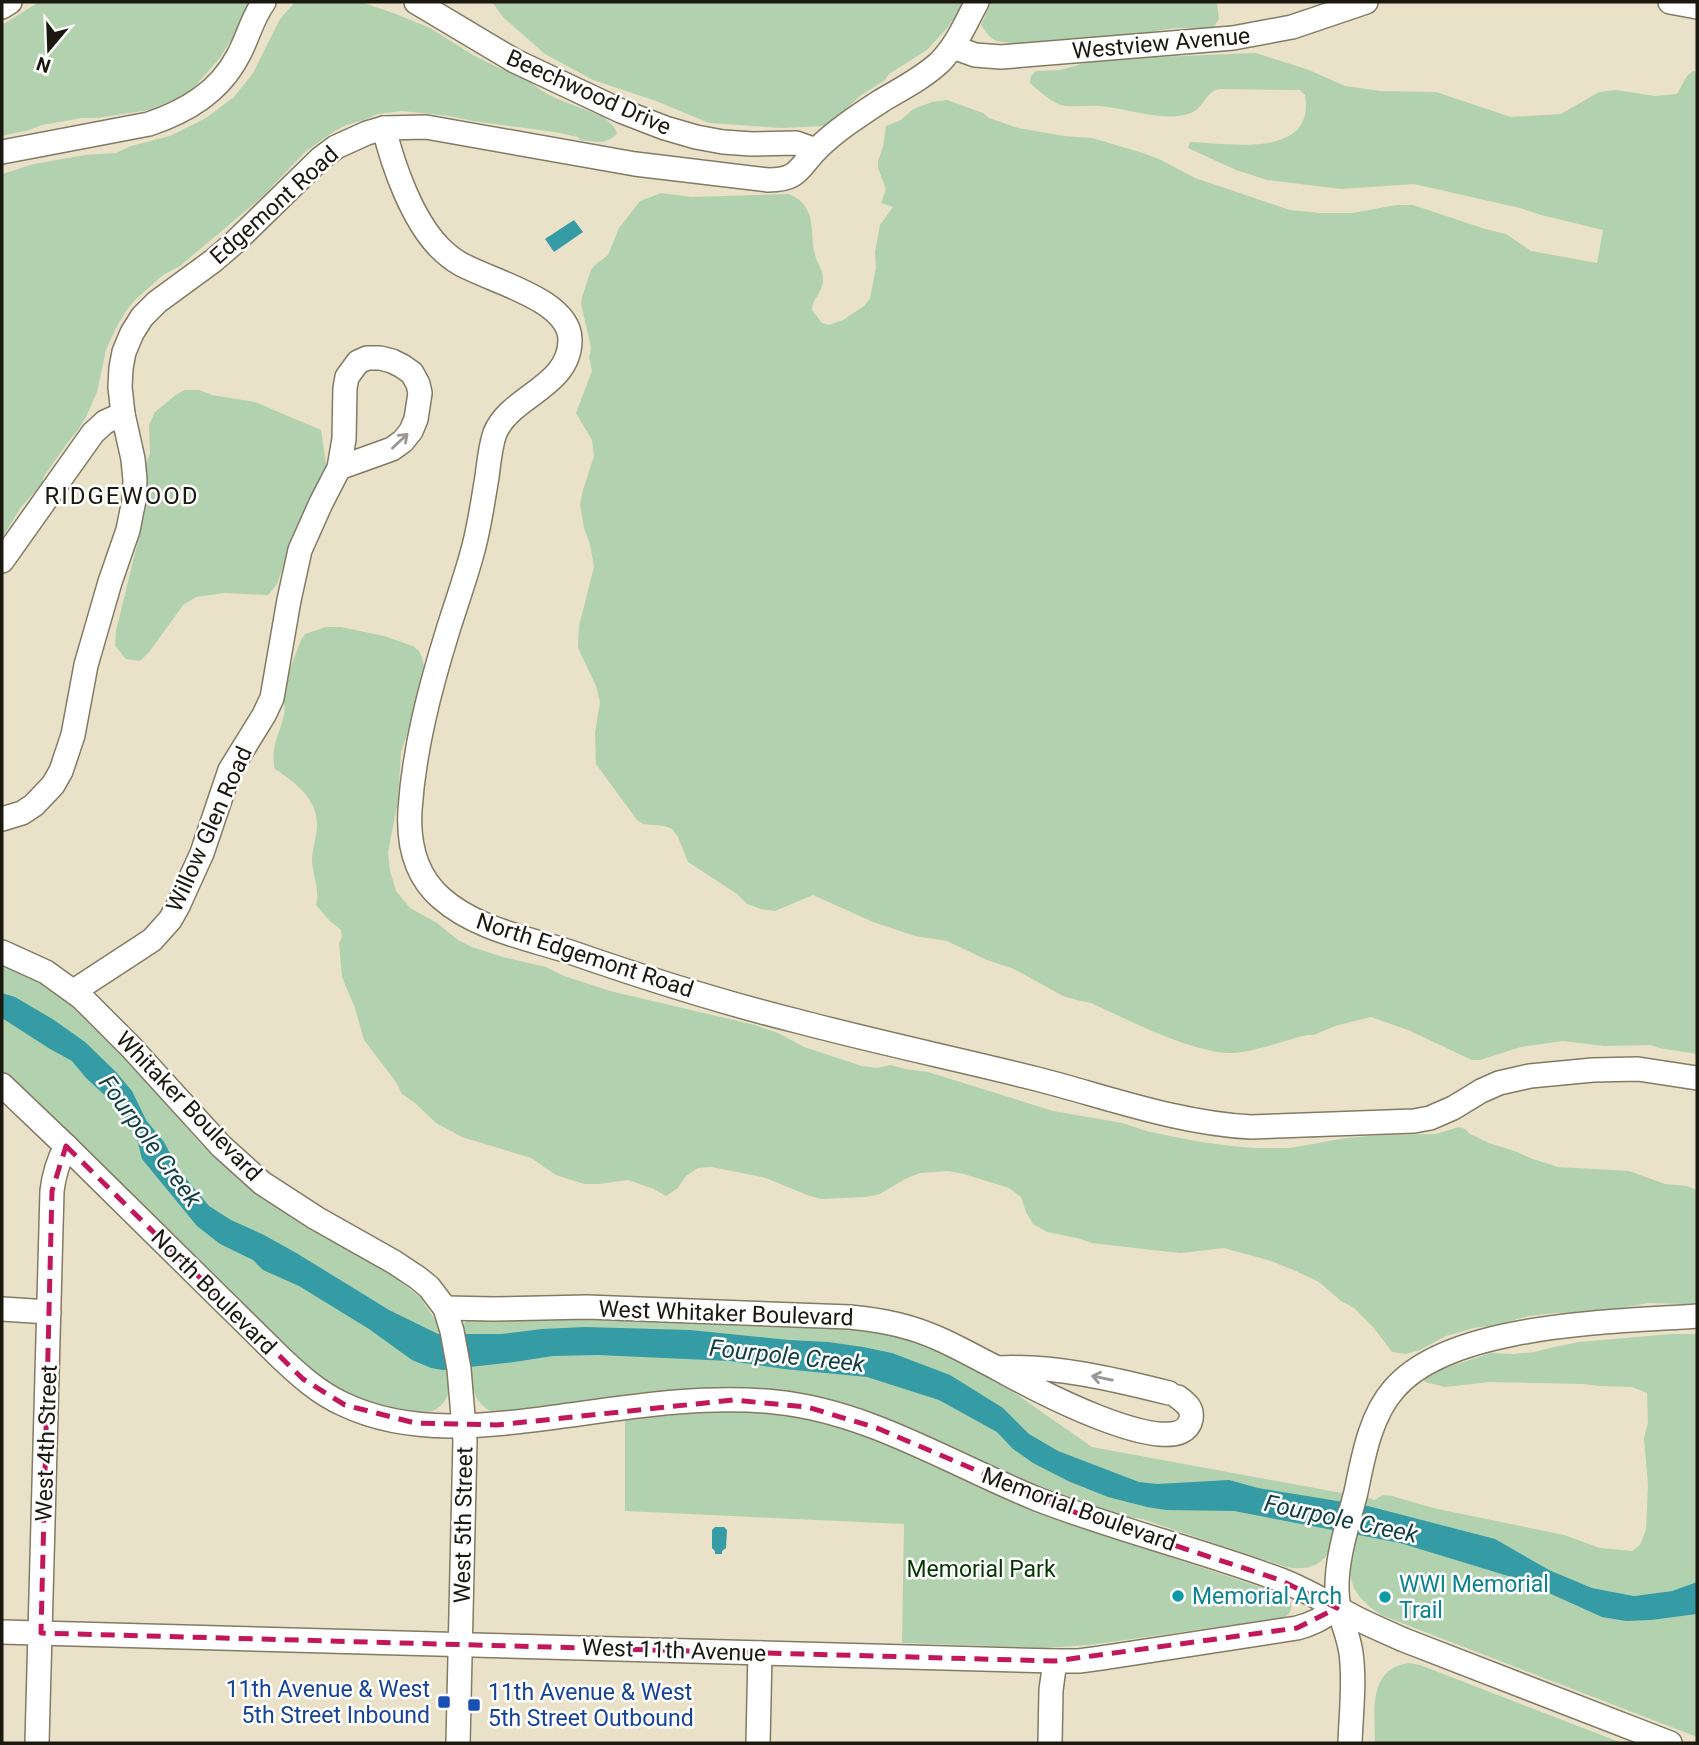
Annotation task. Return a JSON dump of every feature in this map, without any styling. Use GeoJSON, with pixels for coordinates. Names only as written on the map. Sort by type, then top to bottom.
{"type":"FeatureCollection","features":[{"type":"Feature","properties":{"kind":"street"},"geometry":{"type":"LineString","coordinates":[[2,7],[10,2]]}},
{"type":"Feature","properties":{"kind":"street"},"geometry":{"type":"LineString","coordinates":[[2,152],[149,124],[188,108],[223,78],[238,57],[264,2]]}},
{"type":"Feature","properties":{"kind":"street","name":"Beechwood Drive"},"geometry":{"type":"LineString","coordinates":[[416,2],[515,61],[621,111],[665,128],[723,142],[796,143],[816,150]]}},
{"type":"Feature","properties":{"kind":"street","name":"Edgemont Road"},"geometry":{"type":"LineString","coordinates":[[2,819],[22,813],[34,805],[53,785],[67,757],[86,665],[128,530],[134,500],[133,459],[120,387],[124,352],[132,332],[157,302],[234,243],[320,159],[336,146],[351,139],[384,128],[406,126],[446,129],[635,164],[780,180],[799,171],[816,150],[852,121],[941,61],[953,47],[976,2]]}},
{"type":"Feature","properties":{"kind":"street","name":"Westview Avenue"},"geometry":{"type":"LineString","coordinates":[[953,47],[975,55],[1001,57],[1233,38],[1292,27],[1366,2]]}},
{"type":"Feature","properties":{"kind":"street"},"geometry":{"type":"LineString","coordinates":[[1670,2],[1697,6]]}},
{"type":"Feature","properties":{"kind":"street","name":"North Edgemont Road"},"geometry":{"type":"LineString","coordinates":[[384,128],[397,172],[425,230],[436,243],[459,263],[550,306],[561,317],[568,330],[570,342],[560,369],[547,385],[514,410],[496,431],[472,554],[430,691],[413,784],[410,835],[419,871],[428,885],[458,911],[493,928],[794,1021],[1028,1077],[1160,1112],[1225,1125],[1251,1127],[1414,1121],[1430,1118],[1453,1108],[1499,1083],[1530,1076],[1638,1069],[1697,1078]]}},
{"type":"Feature","properties":{"kind":"street","name":"Willow Glen Road"},"geometry":{"type":"LineString","coordinates":[[74,991],[152,940],[170,920],[178,906],[202,853],[230,770],[272,698],[300,550],[339,468],[344,439],[347,377],[358,362],[366,358],[380,358],[402,366],[412,373],[420,393],[411,431],[392,449],[339,468]]}},
{"type":"Feature","properties":{"kind":"street"},"geometry":{"type":"LineString","coordinates":[[2,561],[93,433],[105,422],[123,414]]}},
{"type":"Feature","properties":{"kind":"street","name":"Whitaker Boulevard"},"geometry":{"type":"LineString","coordinates":[[2,952],[46,972],[74,991],[103,1017],[221,1146],[255,1176],[294,1205],[418,1278],[429,1287],[445,1308]]}},
{"type":"Feature","properties":{"kind":"street","name":"North Boulevard"},"geometry":{"type":"LineString","coordinates":[[2,1084],[281,1359],[314,1387],[345,1405],[368,1414],[465,1433]]}},
{"type":"Feature","properties":{"kind":"street","name":"West 4th Street"},"geometry":{"type":"LineString","coordinates":[[37,1743],[52,1191],[58,1161],[66,1146]]}},
{"type":"Feature","properties":{"kind":"street","name":"West Whitaker Boulevard"},"geometry":{"type":"LineString","coordinates":[[445,1308],[494,1310],[587,1307],[878,1320],[938,1338],[1059,1401],[1153,1434],[1166,1435],[1185,1430],[1191,1416],[1186,1402],[1174,1395],[1091,1375],[1036,1368],[997,1368]]}},
{"type":"Feature","properties":{"kind":"street"},"geometry":{"type":"LineString","coordinates":[[2,1308],[49,1312]]}},
{"type":"Feature","properties":{"kind":"street","name":"West 5th Street"},"geometry":{"type":"LineString","coordinates":[[445,1308],[459,1369],[465,1433],[458,1743]]}},
{"type":"Feature","properties":{"kind":"street"},"geometry":{"type":"LineString","coordinates":[[1350,1743],[1352,1667],[1350,1650],[1337,1608],[1338,1572],[1372,1431],[1387,1397],[1404,1378],[1439,1357],[1502,1337],[1562,1325],[1697,1316]]}},
{"type":"Feature","properties":{"kind":"street","name":"Memorial Boulevard"},"geometry":{"type":"LineString","coordinates":[[465,1433],[496,1425],[690,1402],[775,1402],[842,1415],[1079,1514],[1280,1580],[1416,1645],[1670,1743]]}},
{"type":"Feature","properties":{"kind":"street","name":"West 11th Avenue"},"geometry":{"type":"LineString","coordinates":[[2,1632],[1055,1661],[1090,1659],[1297,1629],[1312,1625],[1337,1608]]}},
{"type":"Feature","properties":{"kind":"street"},"geometry":{"type":"LineString","coordinates":[[758,1743],[760,1653]]}},
{"type":"Feature","properties":{"kind":"street"},"geometry":{"type":"LineString","coordinates":[[1050,1743],[1051,1690],[1055,1661]]}},
{"type":"Feature","properties":{"kind":"highlighted area"},"geometry":{"type":"Polygon","coordinates":[[[66,1146],[303,1379],[345,1405],[415,1423],[497,1425],[733,1400],[807,1407],[877,1428],[1079,1514],[1280,1580],[1337,1608],[1297,1628],[1055,1661],[41,1633],[52,1191],[66,1146]]]}},
{"type":"Feature","properties":{"kind":"green space"},"geometry":{"type":"Polygon","coordinates":[[[39,2],[249,2],[235,34],[219,59],[189,93],[149,110],[42,125],[2,136],[2,25],[39,2]]]}},
{"type":"Feature","properties":{"kind":"green space"},"geometry":{"type":"Polygon","coordinates":[[[295,2],[361,2],[396,14],[430,28],[499,68],[522,76],[555,98],[604,117],[617,133],[609,140],[600,142],[580,140],[578,137],[555,132],[402,111],[378,114],[333,132],[305,152],[262,197],[180,266],[163,275],[126,311],[106,350],[97,392],[86,417],[2,538],[2,174],[34,164],[85,155],[116,153],[131,146],[170,136],[206,118],[234,97],[253,73],[280,19],[295,2]]]}},
{"type":"Feature","properties":{"kind":"green space"},"geometry":{"type":"Polygon","coordinates":[[[492,2],[965,2],[948,27],[927,50],[889,74],[837,118],[825,126],[781,128],[709,123],[656,101],[593,80],[545,54],[504,18],[492,2]]]}},
{"type":"Feature","properties":{"kind":"green space"},"geometry":{"type":"Polygon","coordinates":[[[991,2],[1217,2],[1219,19],[1213,28],[1176,28],[1121,36],[1021,44],[996,41],[981,25],[991,2]]]}},
{"type":"Feature","properties":{"kind":"green space"},"geometry":{"type":"Polygon","coordinates":[[[1256,53],[1309,70],[1345,86],[1380,91],[1436,92],[1511,117],[1561,114],[1599,92],[1616,90],[1655,96],[1677,94],[1687,76],[1693,71],[1697,72],[1697,1054],[1651,1045],[1604,1046],[1563,1041],[1521,1047],[1472,1060],[1408,1030],[1371,1017],[1335,1026],[1314,1035],[1246,1051],[1211,1051],[1158,1034],[1091,1003],[1063,996],[1014,969],[987,960],[947,941],[915,936],[873,922],[813,895],[775,911],[747,904],[737,894],[688,862],[672,829],[643,824],[637,820],[596,764],[595,733],[600,702],[596,686],[578,648],[579,626],[594,567],[580,504],[594,456],[592,440],[576,413],[592,371],[590,343],[581,304],[591,270],[608,255],[619,228],[640,201],[661,193],[691,197],[789,194],[798,199],[811,220],[815,255],[823,277],[823,284],[812,310],[822,323],[829,325],[843,320],[864,306],[870,298],[880,225],[893,207],[881,203],[886,189],[878,161],[886,126],[901,120],[918,107],[947,100],[1018,128],[1092,138],[1143,153],[1195,178],[1290,210],[1352,213],[1413,205],[1506,234],[1531,251],[1597,263],[1603,230],[1414,184],[1341,189],[1267,180],[1236,170],[1188,148],[1190,142],[1246,145],[1283,139],[1297,130],[1305,116],[1305,95],[1300,90],[1219,89],[1211,93],[1195,111],[1181,116],[1170,116],[1100,106],[1061,105],[1030,83],[1031,76],[1036,71],[1060,70],[1089,62],[1256,53]]]}},
{"type":"Feature","properties":{"kind":"green space"},"geometry":{"type":"Polygon","coordinates":[[[185,390],[199,390],[212,395],[255,402],[321,430],[327,471],[290,548],[277,584],[268,595],[225,593],[196,597],[183,605],[140,661],[126,659],[115,646],[116,631],[146,508],[148,481],[145,466],[150,453],[149,425],[155,412],[185,390]]]}},
{"type":"Feature","properties":{"kind":"green space"},"geometry":{"type":"Polygon","coordinates":[[[326,627],[341,627],[384,636],[413,646],[422,657],[425,671],[417,706],[401,752],[398,801],[388,852],[390,871],[396,891],[410,908],[472,947],[546,967],[564,976],[610,991],[755,1025],[778,1033],[804,1047],[862,1066],[877,1068],[891,1065],[928,1072],[1053,1111],[1122,1123],[1195,1141],[1253,1148],[1290,1148],[1346,1138],[1436,1134],[1459,1127],[1489,1143],[1558,1167],[1629,1171],[1665,1184],[1687,1186],[1697,1190],[1697,1303],[1648,1303],[1602,1312],[1529,1316],[1446,1336],[1406,1354],[1392,1352],[1354,1308],[1341,1301],[1319,1282],[1296,1271],[1224,1248],[1181,1253],[1092,1243],[1047,1232],[1033,1224],[1021,1197],[1009,1188],[964,1174],[948,1171],[920,1173],[880,1194],[821,1199],[766,1178],[712,1167],[698,1168],[666,1196],[628,1180],[584,1184],[556,1175],[531,1158],[462,1137],[436,1123],[402,1094],[364,1040],[342,977],[339,944],[341,930],[316,905],[317,888],[312,861],[317,818],[305,793],[275,769],[274,748],[284,715],[284,693],[291,667],[305,634],[326,627]]]}},
{"type":"Feature","properties":{"kind":"green space"},"geometry":{"type":"Polygon","coordinates":[[[2,962],[53,989],[77,1007],[200,1143],[242,1182],[294,1218],[390,1274],[420,1297],[438,1324],[450,1385],[442,1404],[432,1411],[424,1412],[377,1405],[355,1397],[315,1372],[286,1348],[37,1100],[2,1071],[2,962]]]}},
{"type":"Feature","properties":{"kind":"green space","name":"Memorial Park"},"geometry":{"type":"Polygon","coordinates":[[[589,1317],[884,1330],[944,1351],[993,1378],[1092,1447],[1347,1494],[1337,1535],[1325,1558],[1315,1565],[1303,1568],[1286,1567],[1142,1519],[1110,1514],[1052,1494],[847,1406],[494,1413],[480,1402],[474,1393],[464,1329],[467,1320],[589,1317]]]}},
{"type":"Feature","properties":{"kind":"green space"},"geometry":{"type":"Polygon","coordinates":[[[1697,1334],[1697,1582],[1672,1591],[1634,1596],[1592,1588],[1550,1570],[1620,1608],[1697,1597],[1697,1737],[1381,1615],[1356,1592],[1350,1566],[1364,1496],[1374,1500],[1383,1495],[1392,1496],[1433,1508],[1564,1535],[1600,1548],[1632,1551],[1640,1545],[1646,1530],[1648,1485],[1644,1438],[1648,1423],[1647,1393],[1632,1387],[1582,1384],[1490,1382],[1445,1387],[1424,1380],[1442,1369],[1491,1353],[1535,1352],[1579,1342],[1697,1334]]]}},
{"type":"Feature","properties":{"kind":"green space","name":"Memorial Park"},"geometry":{"type":"Polygon","coordinates":[[[740,1410],[801,1416],[861,1433],[1110,1537],[1284,1595],[1290,1601],[1290,1612],[1282,1618],[1089,1645],[1044,1648],[902,1643],[904,1524],[625,1511],[625,1419],[740,1410]]]}},
{"type":"Feature","properties":{"kind":"green space"},"geometry":{"type":"Polygon","coordinates":[[[1409,1663],[1622,1743],[1375,1743],[1376,1694],[1380,1683],[1395,1667],[1409,1663]]]}},
{"type":"Feature","properties":{"kind":"water"},"geometry":{"type":"Polygon","coordinates":[[[574,220],[583,232],[554,252],[545,239],[574,220]]]}},
{"type":"Feature","properties":{"kind":"water","name":"Fourpole Creek"},"geometry":{"type":"Polygon","coordinates":[[[2,993],[15,997],[54,1020],[85,1042],[116,1072],[132,1091],[146,1120],[164,1142],[178,1169],[209,1206],[298,1254],[389,1310],[438,1334],[502,1334],[585,1327],[690,1330],[828,1342],[892,1353],[950,1375],[1003,1408],[1029,1434],[1058,1451],[1139,1482],[1157,1484],[1229,1480],[1258,1488],[1368,1506],[1495,1539],[1549,1570],[1592,1588],[1634,1596],[1672,1591],[1697,1582],[1697,1614],[1626,1621],[1602,1617],[1518,1579],[1400,1543],[1234,1511],[1166,1510],[1108,1497],[1033,1463],[1013,1449],[997,1432],[939,1400],[867,1377],[730,1361],[598,1355],[553,1356],[443,1370],[431,1368],[412,1360],[369,1329],[299,1286],[263,1270],[253,1260],[220,1244],[197,1226],[142,1159],[136,1135],[121,1110],[86,1078],[72,1061],[2,1018],[2,993]]]}},
{"type":"Feature","properties":{"kind":"water"},"geometry":{"type":"Polygon","coordinates":[[[715,1527],[724,1527],[727,1530],[726,1548],[722,1554],[715,1554],[712,1548],[712,1530],[715,1527]]]}},
{"type":"Feature","properties":{"kind":"place","name":"Memorial Arch"},"geometry":{"type":"Point","coordinates":[1178,1596]}},
{"type":"Feature","properties":{"kind":"place","name":"WWI Memorial Trail"},"geometry":{"type":"Point","coordinates":[1385,1597]}},
{"type":"Feature","properties":{"kind":"place","name":"11th Avenue & West 5th Street Inbound"},"geometry":{"type":"Point","coordinates":[444,1702]}},
{"type":"Feature","properties":{"kind":"place","name":"11th Avenue & West 5th Street Outbound"},"geometry":{"type":"Point","coordinates":[474,1705]}},
{"type":"Feature","properties":{"kind":"district","name":"RIDGEWOOD"},"geometry":{"type":"Point","coordinates":[122,496]}}]}
